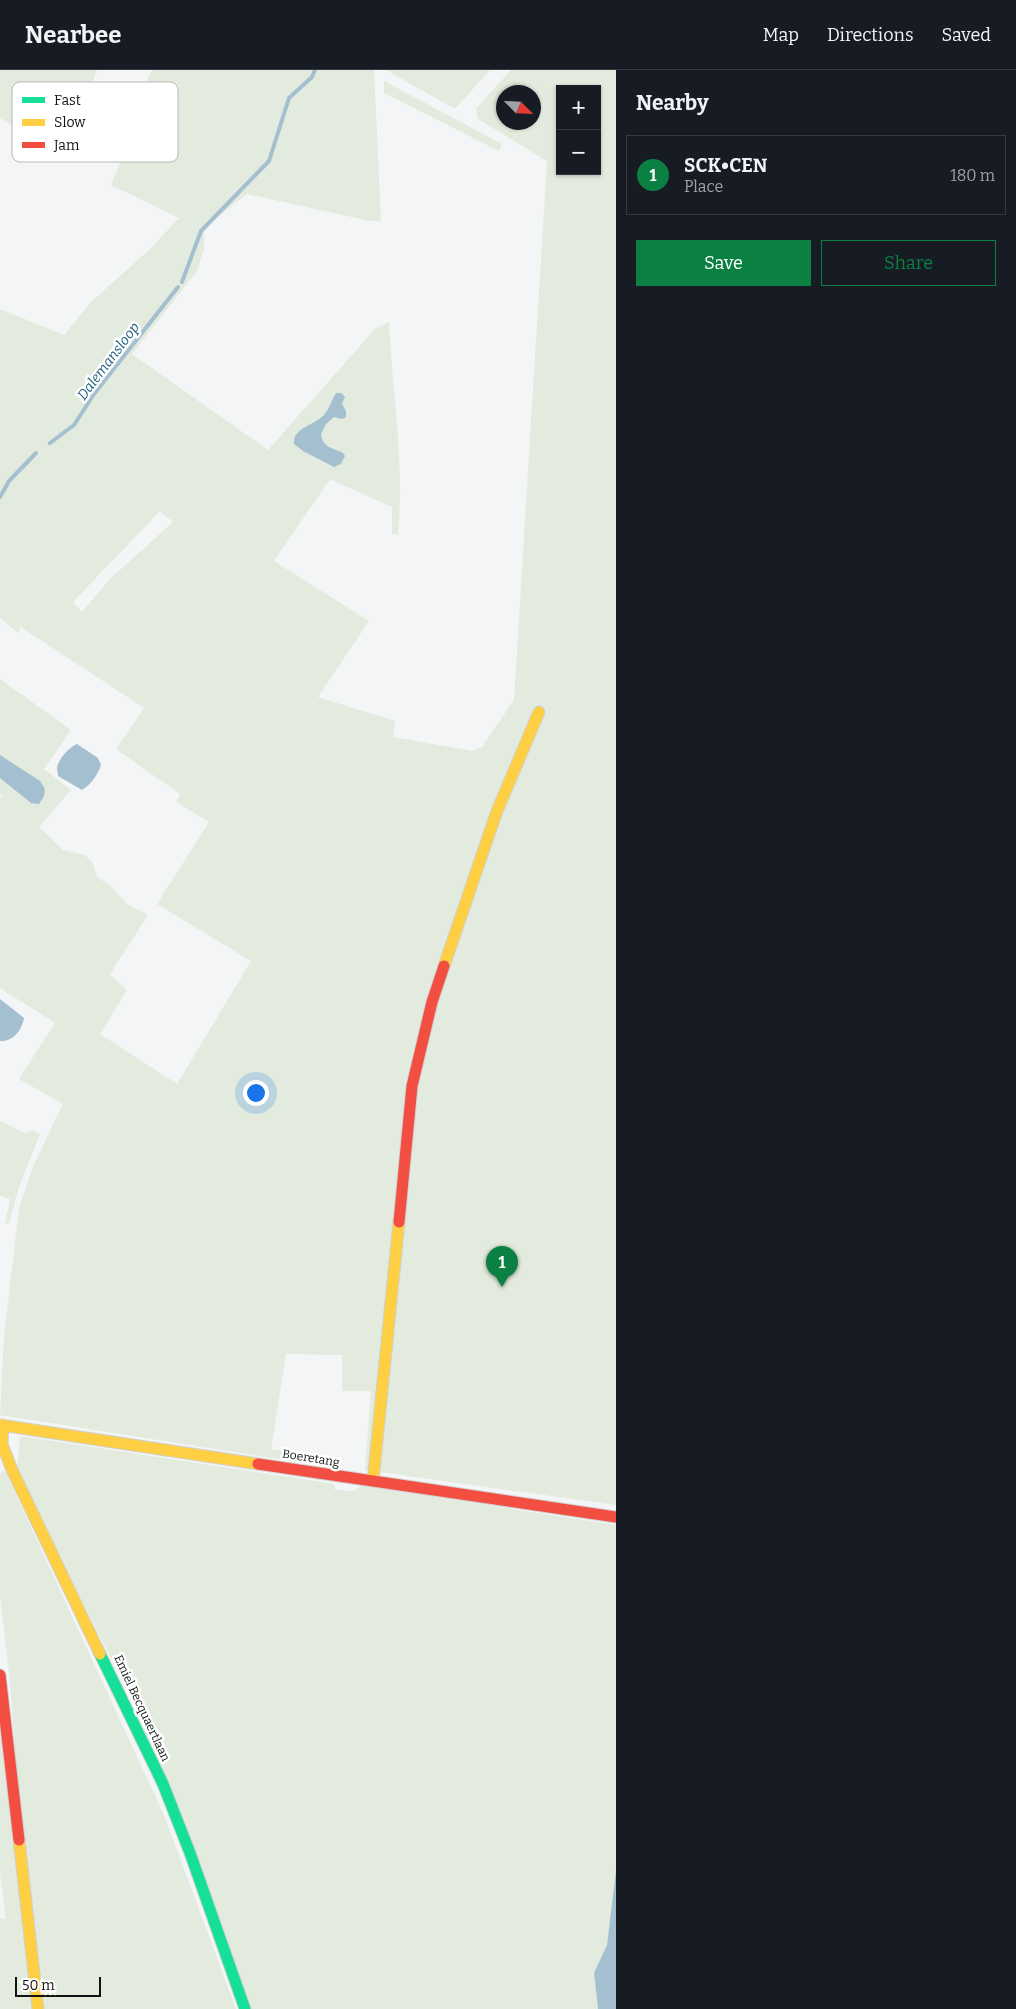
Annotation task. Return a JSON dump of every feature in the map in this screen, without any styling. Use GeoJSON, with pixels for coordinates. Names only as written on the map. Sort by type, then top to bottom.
{"type":"FeatureCollection","features":[{"type":"Feature","properties":{"kind":"street"},"geometry":{"type":"LineString","coordinates":[[373,1481],[412,1086],[432,1002],[497,811],[539,712]]}},
{"type":"Feature","properties":{"kind":"street","name":"Boeretang"},"geometry":{"type":"LineString","coordinates":[[1,1425],[616,1517]]}},
{"type":"Feature","properties":{"kind":"street","name":"Emiel Becquaertlaan"},"geometry":{"type":"LineString","coordinates":[[1,1425],[2,1444],[12,1470],[163,1784],[192,1858],[245,2009]]}},
{"type":"Feature","properties":{"kind":"street"},"geometry":{"type":"LineString","coordinates":[[0,1675],[38,2009]]}},
{"type":"Feature","properties":{"kind":"shaded area"},"geometry":{"type":"Polygon","coordinates":[[[0,70],[97,70],[92,82],[12,82],[12,125],[0,118],[0,70]]]}},
{"type":"Feature","properties":{"kind":"shaded area"},"geometry":{"type":"Polygon","coordinates":[[[152,70],[374,70],[381,221],[370,221],[247,194],[215,219],[204,231],[204,249],[197,271],[132,354],[268,450],[375,329],[389,322],[399,454],[400,507],[398,534],[392,534],[392,507],[330,479],[274,561],[369,621],[318,697],[395,721],[393,737],[472,751],[482,747],[514,700],[547,161],[496,130],[541,130],[541,85],[498,85],[511,70],[616,70],[616,1505],[365,1470],[371,1391],[342,1391],[342,1355],[286,1354],[271,1449],[298,1453],[297,1462],[0,1415],[4,1337],[19,1208],[34,1164],[63,1104],[19,1079],[55,1023],[0,988],[0,798],[3,797],[0,795],[0,679],[71,730],[44,769],[71,790],[39,827],[63,850],[85,855],[93,863],[97,877],[112,887],[127,904],[148,915],[110,974],[127,990],[100,1034],[177,1084],[251,961],[157,904],[209,822],[176,802],[180,794],[116,749],[144,708],[21,627],[18,633],[0,618],[0,309],[64,335],[91,302],[149,250],[179,218],[111,185],[121,162],[178,162],[178,82],[146,82],[152,70]],[[160,511],[73,602],[82,612],[109,580],[173,522],[160,511]]]}},
{"type":"Feature","properties":{"kind":"shaded area"},"geometry":{"type":"Polygon","coordinates":[[[386,70],[490,70],[455,109],[386,70]]]}},
{"type":"Feature","properties":{"kind":"shaded area"},"geometry":{"type":"Polygon","coordinates":[[[384,81],[502,144],[499,151],[384,93],[384,81]]]}},
{"type":"Feature","properties":{"kind":"shaded area"},"geometry":{"type":"Polygon","coordinates":[[[496,87],[496,130],[478,119],[476,109],[496,87]]]}},
{"type":"Feature","properties":{"kind":"shaded area"},"geometry":{"type":"Polygon","coordinates":[[[0,1121],[26,1134],[32,1130],[40,1134],[19,1187],[9,1224],[5,1224],[10,1199],[0,1196],[0,1121]]]}},
{"type":"Feature","properties":{"kind":"shaded area"},"geometry":{"type":"Polygon","coordinates":[[[20,1436],[322,1482],[335,1485],[335,1490],[353,1491],[361,1486],[616,1525],[616,1870],[607,1945],[594,1973],[598,2009],[251,2009],[162,1771],[130,1697],[17,1470],[20,1436]]]}},
{"type":"Feature","properties":{"kind":"shaded area"},"geometry":{"type":"Polygon","coordinates":[[[5,1471],[164,1815],[236,2009],[44,2009],[16,1768],[10,1681],[0,1596],[0,1473],[5,1471]]]}},
{"type":"Feature","properties":{"kind":"shaded area"},"geometry":{"type":"Polygon","coordinates":[[[0,1732],[34,2009],[0,2009],[0,1918],[6,1919],[0,1873],[0,1732]]]}},
{"type":"Feature","properties":{"kind":"water"},"geometry":{"type":"Polygon","coordinates":[[[336,393],[341,393],[345,397],[342,404],[346,411],[346,417],[342,419],[334,417],[326,424],[321,434],[326,445],[343,453],[345,456],[341,464],[334,467],[303,451],[294,444],[294,439],[300,430],[324,415],[336,393]]]}},
{"type":"Feature","properties":{"kind":"water"},"geometry":{"type":"Polygon","coordinates":[[[77,744],[98,758],[101,765],[94,779],[82,790],[58,776],[57,769],[62,757],[77,744]]]}},
{"type":"Feature","properties":{"kind":"water"},"geometry":{"type":"Polygon","coordinates":[[[0,755],[40,781],[45,789],[44,796],[39,804],[31,803],[0,778],[0,755]]]}},
{"type":"Feature","properties":{"kind":"water"},"geometry":{"type":"Polygon","coordinates":[[[0,999],[24,1018],[16,1034],[5,1041],[0,1041],[0,999]]]}},
{"type":"Feature","properties":{"kind":"water"},"geometry":{"type":"Polygon","coordinates":[[[616,1870],[616,2009],[598,2009],[594,1973],[607,1945],[616,1870]]]}},
{"type":"Feature","properties":{"kind":"waterway","name":"Dalemansloop"},"geometry":{"type":"LineString","coordinates":[[182,282],[201,231],[269,161],[289,98],[312,77],[315,70]]}},
{"type":"Feature","properties":{"kind":"waterway","name":"Dalemansloop"},"geometry":{"type":"LineString","coordinates":[[50,443],[74,425],[94,394],[178,287]]}},
{"type":"Feature","properties":{"kind":"waterway","name":"Dalemansloop"},"geometry":{"type":"LineString","coordinates":[[0,497],[9,481],[36,453]]}},
{"type":"Feature","properties":{"kind":"traffic: fast"},"geometry":{"type":"LineString","coordinates":[[100,1654],[163,1784],[190,1853],[245,2009]]}},
{"type":"Feature","properties":{"kind":"traffic: slow"},"geometry":{"type":"LineString","coordinates":[[444,966],[497,811],[539,712]]}},
{"type":"Feature","properties":{"kind":"traffic: slow"},"geometry":{"type":"LineString","coordinates":[[373,1481],[399,1222]]}},
{"type":"Feature","properties":{"kind":"traffic: slow"},"geometry":{"type":"LineString","coordinates":[[0,1425],[258,1464]]}},
{"type":"Feature","properties":{"kind":"traffic: slow"},"geometry":{"type":"LineString","coordinates":[[3,1425],[2,1444],[12,1470],[100,1654]]}},
{"type":"Feature","properties":{"kind":"traffic: slow"},"geometry":{"type":"LineString","coordinates":[[19,1840],[38,2009]]}},
{"type":"Feature","properties":{"kind":"traffic: jam"},"geometry":{"type":"LineString","coordinates":[[399,1222],[412,1086],[432,1002],[444,966]]}},
{"type":"Feature","properties":{"kind":"traffic: jam"},"geometry":{"type":"LineString","coordinates":[[258,1464],[616,1517]]}},
{"type":"Feature","properties":{"kind":"traffic: jam"},"geometry":{"type":"LineString","coordinates":[[0,1675],[19,1840]]}},
{"type":"Feature","properties":{"kind":"place","name":"SCK•CEN"},"geometry":{"type":"Point","coordinates":[502,1287]}}]}
